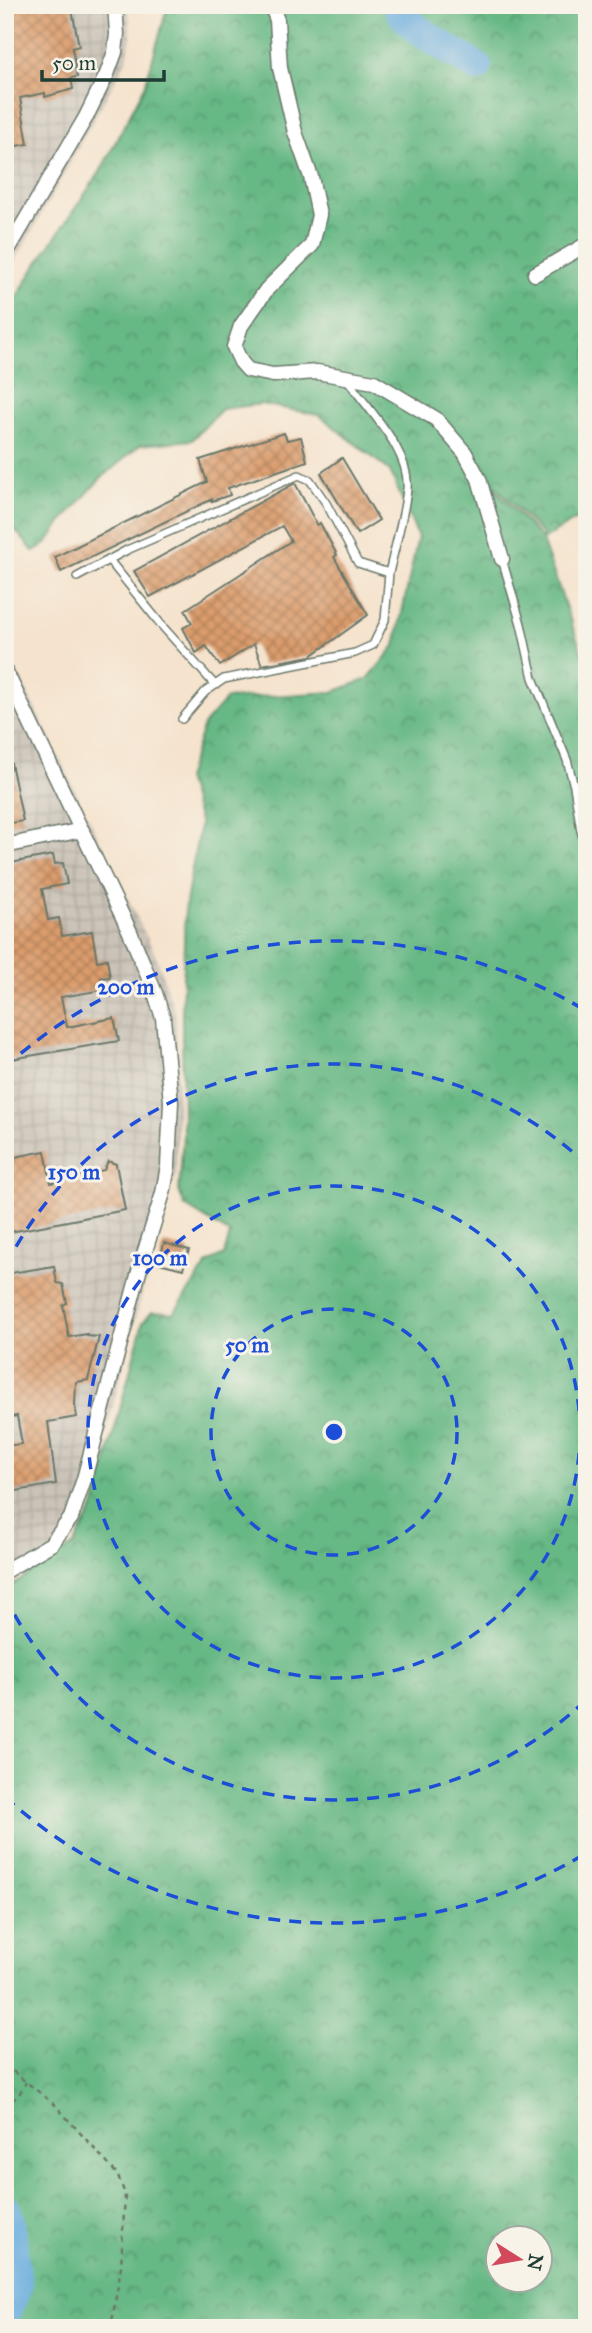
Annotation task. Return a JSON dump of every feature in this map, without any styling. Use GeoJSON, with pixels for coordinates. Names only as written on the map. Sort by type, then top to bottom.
{"type":"FeatureCollection","features":[{"type":"Feature","properties":{"kind":"street"},"geometry":{"type":"LineString","coordinates":[[5,255],[86,117],[107,74],[115,52],[115,5]]}},
{"type":"Feature","properties":{"kind":"street"},"geometry":{"type":"LineString","coordinates":[[271,5],[278,20],[281,68],[295,132],[311,177],[319,215],[312,245],[267,289],[242,326],[234,347],[248,370],[273,375],[317,372],[374,382],[436,419],[465,453],[479,479],[502,559]]}},
{"type":"Feature","properties":{"kind":"street"},"geometry":{"type":"LineString","coordinates":[[535,274],[587,244]]}},
{"type":"Feature","properties":{"kind":"street"},"geometry":{"type":"LineString","coordinates":[[5,670],[130,932],[163,1018],[171,1102],[168,1166],[84,1479],[71,1518],[51,1544],[5,1571]]}},
{"type":"Feature","properties":{"kind":"street"},"geometry":{"type":"LineString","coordinates":[[5,846],[82,830]]}},
{"type":"Feature","properties":{"kind":"lane"},"geometry":{"type":"LineString","coordinates":[[182,719],[205,692],[224,679],[355,653],[373,645],[384,620],[389,573],[407,486],[398,453],[376,416],[357,396],[346,377]]}},
{"type":"Feature","properties":{"kind":"lane"},"geometry":{"type":"LineString","coordinates":[[77,577],[299,475],[310,480],[358,563],[389,573]]}},
{"type":"Feature","properties":{"kind":"lane"},"geometry":{"type":"LineString","coordinates":[[502,559],[533,678],[567,760],[587,848]]}},
{"type":"Feature","properties":{"kind":"lane"},"geometry":{"type":"LineString","coordinates":[[109,560],[163,627],[215,685]]}},
{"type":"Feature","properties":{"kind":"path"},"geometry":{"type":"LineString","coordinates":[[5,2065],[55,2105],[117,2174],[125,2194],[121,2266],[111,2328]]}},
{"type":"Feature","properties":{"kind":"path"},"geometry":{"type":"LineString","coordinates":[[5,2108],[20,2093],[26,2082]]}},
{"type":"Feature","properties":{"kind":"shaded area"},"geometry":{"type":"Polygon","coordinates":[[[5,5],[128,5],[131,37],[127,59],[5,280],[5,5]]]}},
{"type":"Feature","properties":{"kind":"shaded area"},"geometry":{"type":"Polygon","coordinates":[[[5,647],[157,958],[175,1013],[178,1092],[176,1175],[158,1233],[83,1520],[65,1545],[5,1583],[5,647]]]}},
{"type":"Feature","properties":{"kind":"green space"},"geometry":{"type":"Polygon","coordinates":[[[164,5],[587,5],[587,513],[542,540],[587,667],[587,1462],[581,1478],[587,1575],[587,2328],[5,2328],[5,1590],[74,1545],[94,1508],[143,1322],[152,1312],[174,1313],[208,1263],[224,1255],[230,1234],[185,1206],[179,1191],[183,1135],[185,908],[200,824],[186,779],[204,724],[226,699],[333,692],[368,679],[395,646],[418,537],[390,471],[319,415],[261,404],[222,409],[192,440],[140,445],[99,480],[46,544],[33,551],[5,518],[5,316],[100,172],[145,86],[166,12],[164,5]],[[446,436],[542,539],[542,534],[446,436]]]}},
{"type":"Feature","properties":{"kind":"green space"},"geometry":{"type":"Polygon","coordinates":[[[587,1462],[587,1575],[580,1478],[587,1462]]]}},
{"type":"Feature","properties":{"kind":"building"},"geometry":{"type":"Polygon","coordinates":[[[5,5],[71,5],[79,46],[72,48],[77,77],[71,78],[73,89],[45,97],[45,93],[20,98],[28,144],[5,148],[5,5]]]}},
{"type":"Feature","properties":{"kind":"building"},"geometry":{"type":"Polygon","coordinates":[[[284,433],[287,440],[301,437],[307,461],[228,488],[230,495],[212,499],[61,572],[55,557],[207,482],[200,460],[284,433]]]}},
{"type":"Feature","properties":{"kind":"building"},"geometry":{"type":"Polygon","coordinates":[[[342,458],[379,520],[357,534],[321,473],[342,458]]]}},
{"type":"Feature","properties":{"kind":"building"},"geometry":{"type":"Polygon","coordinates":[[[295,483],[317,525],[320,523],[337,555],[334,557],[368,615],[311,656],[262,665],[254,644],[220,666],[206,646],[196,653],[183,628],[192,623],[185,610],[291,541],[282,526],[150,597],[134,571],[295,483]]]}},
{"type":"Feature","properties":{"kind":"building"},"geometry":{"type":"Polygon","coordinates":[[[5,763],[11,763],[23,821],[5,824],[5,763]]]}},
{"type":"Feature","properties":{"kind":"building"},"geometry":{"type":"Polygon","coordinates":[[[53,855],[55,864],[63,863],[67,884],[42,889],[48,920],[59,918],[62,936],[92,931],[97,961],[107,959],[110,977],[101,978],[103,990],[61,997],[67,1027],[114,1018],[119,1041],[5,1060],[5,864],[53,855]]]}},
{"type":"Feature","properties":{"kind":"building"},"geometry":{"type":"Polygon","coordinates":[[[45,1151],[51,1183],[104,1170],[108,1161],[116,1164],[125,1210],[5,1233],[5,1159],[45,1151]]]}},
{"type":"Feature","properties":{"kind":"building"},"geometry":{"type":"Polygon","coordinates":[[[164,1243],[189,1250],[183,1269],[159,1263],[164,1243]]]}},
{"type":"Feature","properties":{"kind":"building"},"geometry":{"type":"Polygon","coordinates":[[[54,1266],[57,1283],[63,1284],[67,1303],[63,1305],[69,1337],[87,1334],[99,1337],[88,1380],[76,1382],[77,1417],[48,1422],[56,1484],[5,1493],[5,1446],[22,1444],[17,1416],[5,1418],[5,1367],[8,1367],[5,1351],[5,1274],[54,1266]]]}},
{"type":"Feature","properties":{"kind":"waterway"},"geometry":{"type":"LineString","coordinates":[[398,5],[409,21],[420,30],[477,67]]}},
{"type":"Feature","properties":{"kind":"waterway"},"geometry":{"type":"LineString","coordinates":[[5,2208],[10,2221],[17,2286],[5,2316]]}}]}
